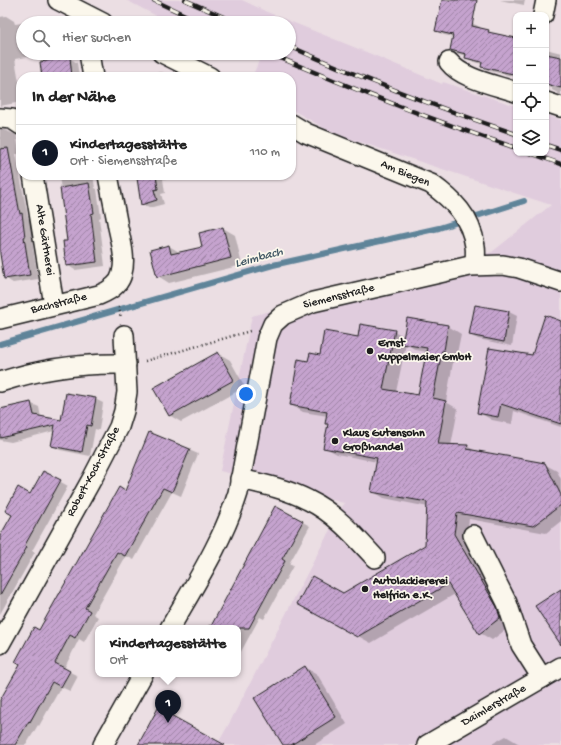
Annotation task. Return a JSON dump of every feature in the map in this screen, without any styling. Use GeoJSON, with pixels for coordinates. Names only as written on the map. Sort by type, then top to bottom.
{"type":"FeatureCollection","features":[{"type":"Feature","properties":{"kind":"street"},"geometry":{"type":"LineString","coordinates":[[58,0],[87,16]]}},
{"type":"Feature","properties":{"kind":"street"},"geometry":{"type":"LineString","coordinates":[[543,12],[546,0]]}},
{"type":"Feature","properties":{"kind":"street"},"geometry":{"type":"LineString","coordinates":[[90,60],[92,72]]}},
{"type":"Feature","properties":{"kind":"street"},"geometry":{"type":"LineString","coordinates":[[176,60],[200,72]]}},
{"type":"Feature","properties":{"kind":"street"},"geometry":{"type":"LineString","coordinates":[[449,62],[456,69],[465,74],[513,91]]}},
{"type":"Feature","properties":{"kind":"street"},"geometry":{"type":"LineString","coordinates":[[549,103],[561,107]]}},
{"type":"Feature","properties":{"kind":"street"},"geometry":{"type":"LineString","coordinates":[[0,118],[12,119],[16,122]]}},
{"type":"Feature","properties":{"kind":"street","name":"Am Biegen"},"geometry":{"type":"LineString","coordinates":[[296,127],[306,133],[431,184],[443,193],[464,213],[472,232],[476,247],[475,265]]}},
{"type":"Feature","properties":{"kind":"street","name":"Alte Gärtnerei"},"geometry":{"type":"LineString","coordinates":[[34,180],[54,305]]}},
{"type":"Feature","properties":{"kind":"street"},"geometry":{"type":"LineString","coordinates":[[109,180],[121,242],[123,264],[122,274],[116,284]]}},
{"type":"Feature","properties":{"kind":"street","name":"Siemensstraße"},"geometry":{"type":"LineString","coordinates":[[273,324],[283,315],[313,302],[475,265],[503,265],[519,268],[561,282]]}},
{"type":"Feature","properties":{"kind":"street","name":"Bachstraße"},"geometry":{"type":"LineString","coordinates":[[0,319],[98,295],[109,291],[116,284]]}},
{"type":"Feature","properties":{"kind":"street"},"geometry":{"type":"LineString","coordinates":[[172,625],[224,531],[233,507],[240,479],[267,338],[273,324]]}},
{"type":"Feature","properties":{"kind":"street","name":"Robert-Koch-Straße"},"geometry":{"type":"LineString","coordinates":[[0,644],[93,477],[119,427],[127,392],[124,335]]}},
{"type":"Feature","properties":{"kind":"street"},"geometry":{"type":"LineString","coordinates":[[0,382],[65,366],[84,364],[126,364]]}},
{"type":"Feature","properties":{"kind":"street"},"geometry":{"type":"LineString","coordinates":[[240,479],[275,487],[308,499],[328,512],[354,535],[375,558]]}},
{"type":"Feature","properties":{"kind":"street"},"geometry":{"type":"LineString","coordinates":[[473,535],[507,603],[521,645],[542,678]]}},
{"type":"Feature","properties":{"kind":"street","name":"Daimlerstraße"},"geometry":{"type":"LineString","coordinates":[[427,745],[561,667]]}},
{"type":"Feature","properties":{"kind":"street"},"geometry":{"type":"LineString","coordinates":[[103,745],[141,677]]}},
{"type":"Feature","properties":{"kind":"path"},"geometry":{"type":"LineString","coordinates":[[116,284],[124,335]]}},
{"type":"Feature","properties":{"kind":"path"},"geometry":{"type":"LineString","coordinates":[[126,364],[154,359],[273,324]]}},
{"type":"Feature","properties":{"kind":"shaded area"},"geometry":{"type":"Polygon","coordinates":[[[126,0],[242,0],[277,16],[157,16],[126,0]]]}},
{"type":"Feature","properties":{"kind":"shaded area"},"geometry":{"type":"Polygon","coordinates":[[[296,24],[442,84],[443,82],[513,105],[513,156],[549,156],[549,116],[561,120],[561,745],[217,745],[344,503],[220,471],[252,316],[492,252],[551,205],[348,138],[324,128],[296,112],[296,72],[254,72],[259,61],[257,60],[296,60],[296,24]]]}},
{"type":"Feature","properties":{"kind":"building"},"geometry":{"type":"Polygon","coordinates":[[[442,0],[477,0],[472,26],[489,30],[488,32],[513,37],[513,74],[481,67],[482,62],[465,58],[466,54],[450,50],[453,35],[435,31],[442,0]]]}},
{"type":"Feature","properties":{"kind":"building"},"geometry":{"type":"Polygon","coordinates":[[[549,55],[561,57],[561,88],[549,85],[549,55]]]}},
{"type":"Feature","properties":{"kind":"building"},"geometry":{"type":"Polygon","coordinates":[[[52,60],[70,60],[72,72],[41,72],[40,62],[52,60]]]}},
{"type":"Feature","properties":{"kind":"building"},"geometry":{"type":"Polygon","coordinates":[[[8,148],[20,214],[22,213],[30,275],[4,279],[0,254],[0,149],[8,148]]]}},
{"type":"Feature","properties":{"kind":"building"},"geometry":{"type":"Polygon","coordinates":[[[137,180],[157,180],[158,189],[154,190],[157,200],[141,205],[137,180]]]}},
{"type":"Feature","properties":{"kind":"building"},"geometry":{"type":"Polygon","coordinates":[[[89,183],[94,213],[91,214],[97,262],[66,266],[63,241],[67,241],[60,188],[89,183]]]}},
{"type":"Feature","properties":{"kind":"building"},"geometry":{"type":"Polygon","coordinates":[[[223,227],[231,258],[157,277],[150,250],[169,245],[171,254],[202,247],[199,233],[223,227]]]}},
{"type":"Feature","properties":{"kind":"building"},"geometry":{"type":"Polygon","coordinates":[[[475,305],[509,311],[504,342],[469,335],[475,305]]]}},
{"type":"Feature","properties":{"kind":"building"},"geometry":{"type":"Polygon","coordinates":[[[545,315],[561,321],[561,424],[501,404],[498,417],[477,413],[489,348],[532,355],[545,315]]]}},
{"type":"Feature","properties":{"kind":"building"},"geometry":{"type":"Polygon","coordinates":[[[407,318],[448,325],[444,351],[442,351],[433,398],[446,401],[438,444],[468,445],[467,449],[545,463],[561,495],[561,505],[533,526],[457,513],[454,534],[497,607],[500,618],[479,634],[448,584],[357,637],[297,604],[312,576],[343,593],[425,545],[427,502],[371,492],[377,458],[323,448],[328,424],[325,424],[327,412],[290,405],[298,359],[308,361],[310,353],[320,355],[324,331],[358,337],[360,324],[395,330],[383,389],[418,395],[427,348],[402,344],[407,318]]]}},
{"type":"Feature","properties":{"kind":"building"},"geometry":{"type":"Polygon","coordinates":[[[218,352],[234,380],[169,416],[153,388],[218,352]]]}},
{"type":"Feature","properties":{"kind":"building"},"geometry":{"type":"Polygon","coordinates":[[[66,393],[96,398],[91,426],[87,425],[82,452],[51,446],[55,425],[0,438],[0,409],[31,402],[34,415],[61,420],[66,393]]]}},
{"type":"Feature","properties":{"kind":"building"},"geometry":{"type":"Polygon","coordinates":[[[149,432],[190,449],[172,492],[163,488],[125,556],[117,552],[85,608],[90,611],[75,638],[70,635],[55,663],[70,671],[61,687],[52,682],[30,722],[29,721],[15,745],[0,745],[0,700],[20,665],[15,662],[34,627],[39,630],[119,487],[125,491],[149,432]]]}},
{"type":"Feature","properties":{"kind":"building"},"geometry":{"type":"Polygon","coordinates":[[[43,471],[61,480],[25,545],[27,547],[0,595],[0,536],[12,515],[5,511],[18,487],[30,494],[43,471]]]}},
{"type":"Feature","properties":{"kind":"building"},"geometry":{"type":"Polygon","coordinates":[[[275,506],[303,521],[282,559],[285,561],[249,628],[241,628],[241,625],[212,625],[275,506]]]}},
{"type":"Feature","properties":{"kind":"building"},"geometry":{"type":"Polygon","coordinates":[[[561,589],[561,645],[535,606],[561,589]]]}},
{"type":"Feature","properties":{"kind":"building"},"geometry":{"type":"Polygon","coordinates":[[[305,666],[336,717],[291,745],[283,745],[254,698],[305,666]]]}},
{"type":"Feature","properties":{"kind":"building"},"geometry":{"type":"Polygon","coordinates":[[[158,708],[225,745],[138,745],[158,708]]]}},
{"type":"Feature","properties":{"kind":"waterway","name":"Leimbach"},"geometry":{"type":"LineString","coordinates":[[0,344],[273,265],[439,228],[524,201]]}},
{"type":"Feature","properties":{"kind":"railway"},"geometry":{"type":"LineString","coordinates":[[153,0],[187,16]]}},
{"type":"Feature","properties":{"kind":"railway"},"geometry":{"type":"LineString","coordinates":[[185,0],[221,16]]}},
{"type":"Feature","properties":{"kind":"railway"},"geometry":{"type":"LineString","coordinates":[[296,49],[401,93],[513,133]]}},
{"type":"Feature","properties":{"kind":"railway"},"geometry":{"type":"LineString","coordinates":[[285,60],[391,103],[513,147]]}},
{"type":"Feature","properties":{"kind":"railway"},"geometry":{"type":"LineString","coordinates":[[549,146],[561,150]]}},
{"type":"Feature","properties":{"kind":"railway"},"geometry":{"type":"LineString","coordinates":[[538,156],[561,164]]}},
{"type":"Feature","properties":{"kind":"place","name":"Ernst Kuppelmaier GmbH"},"geometry":{"type":"Point","coordinates":[370,351]}},
{"type":"Feature","properties":{"kind":"place","name":"Klaus Gutensohn Großhandel"},"geometry":{"type":"Point","coordinates":[335,441]}},
{"type":"Feature","properties":{"kind":"place","name":"Autolackiererei Helfrich e.K."},"geometry":{"type":"Point","coordinates":[365,589]}},
{"type":"Feature","properties":{"kind":"place","name":"Kindertagesstätte"},"geometry":{"type":"Point","coordinates":[168,723]}}]}
